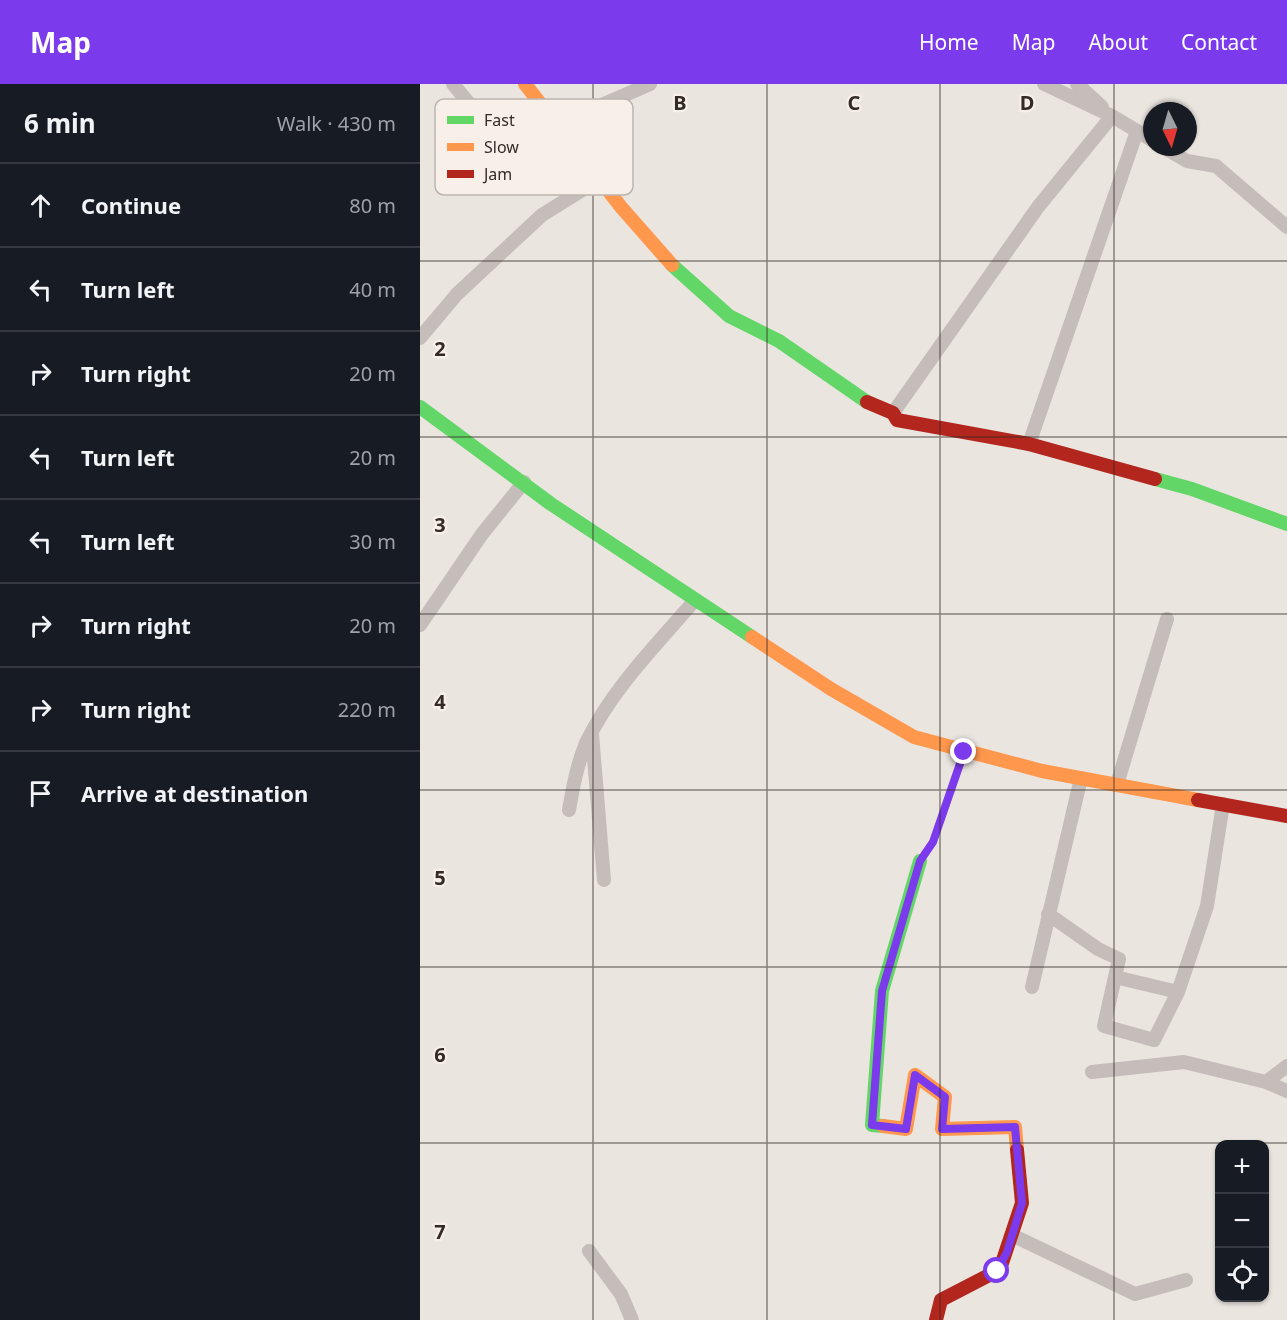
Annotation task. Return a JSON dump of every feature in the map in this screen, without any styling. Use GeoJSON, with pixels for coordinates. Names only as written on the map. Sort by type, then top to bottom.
{"type":"FeatureCollection","features":[{"type":"Feature","properties":{"kind":"street"},"geometry":{"type":"LineString","coordinates":[[453,84],[465,99]]}},
{"type":"Feature","properties":{"kind":"street"},"geometry":{"type":"LineString","coordinates":[[525,84],[537,99]]}},
{"type":"Feature","properties":{"kind":"street"},"geometry":{"type":"LineString","coordinates":[[616,99],[650,84]]}},
{"type":"Feature","properties":{"kind":"street"},"geometry":{"type":"LineString","coordinates":[[1044,84],[1112,116],[1143,135]]}},
{"type":"Feature","properties":{"kind":"street"},"geometry":{"type":"LineString","coordinates":[[1077,84],[1112,116]]}},
{"type":"Feature","properties":{"kind":"street"},"geometry":{"type":"LineString","coordinates":[[893,413],[1038,207],[1112,116]]}},
{"type":"Feature","properties":{"kind":"street"},"geometry":{"type":"LineString","coordinates":[[1029,444],[1137,131]]}},
{"type":"Feature","properties":{"kind":"street"},"geometry":{"type":"LineString","coordinates":[[1178,156],[1187,161],[1216,166],[1287,227]]}},
{"type":"Feature","properties":{"kind":"street"},"geometry":{"type":"LineString","coordinates":[[420,338],[457,294],[542,215],[574,195]]}},
{"type":"Feature","properties":{"kind":"street"},"geometry":{"type":"LineString","coordinates":[[613,195],[672,266],[731,317],[783,342],[816,368],[880,409],[893,413],[897,420],[1029,444],[1191,489],[1287,524]]}},
{"type":"Feature","properties":{"kind":"street"},"geometry":{"type":"LineString","coordinates":[[420,406],[551,504],[885,722],[914,736],[964,752],[1081,778],[1287,816]]}},
{"type":"Feature","properties":{"kind":"street"},"geometry":{"type":"LineString","coordinates":[[420,626],[482,534],[524,482]]}},
{"type":"Feature","properties":{"kind":"street"},"geometry":{"type":"LineString","coordinates":[[569,810],[575,776],[592,734],[639,664],[695,600]]}},
{"type":"Feature","properties":{"kind":"street"},"geometry":{"type":"LineString","coordinates":[[1115,784],[1119,780],[1167,619]]}},
{"type":"Feature","properties":{"kind":"street"},"geometry":{"type":"LineString","coordinates":[[592,734],[604,880]]}},
{"type":"Feature","properties":{"kind":"street"},"geometry":{"type":"LineString","coordinates":[[1032,987],[1081,778]]}},
{"type":"Feature","properties":{"kind":"street"},"geometry":{"type":"LineString","coordinates":[[1048,914],[1098,949],[1119,959],[1104,1026],[1154,1040],[1178,992],[1207,906],[1223,804]]}},
{"type":"Feature","properties":{"kind":"street"},"geometry":{"type":"LineString","coordinates":[[920,861],[882,991],[872,1125],[906,1129],[915,1075],[945,1097],[942,1129],[1015,1127],[1022,1203],[997,1271],[941,1300],[936,1320]]}},
{"type":"Feature","properties":{"kind":"street"},"geometry":{"type":"LineString","coordinates":[[1115,977],[1178,992]]}},
{"type":"Feature","properties":{"kind":"street"},"geometry":{"type":"LineString","coordinates":[[1092,1072],[1184,1062],[1266,1082],[1287,1091]]}},
{"type":"Feature","properties":{"kind":"street"},"geometry":{"type":"LineString","coordinates":[[1266,1082],[1287,1066]]}},
{"type":"Feature","properties":{"kind":"street"},"geometry":{"type":"LineString","coordinates":[[1012,1235],[1135,1294],[1185,1280]]}},
{"type":"Feature","properties":{"kind":"street"},"geometry":{"type":"LineString","coordinates":[[589,1251],[621,1294],[632,1320]]}},
{"type":"Feature","properties":{"kind":"lane"},"geometry":{"type":"LineString","coordinates":[[920,861],[933,842],[964,752]]}},
{"type":"Feature","properties":{"kind":"traffic: fast"},"geometry":{"type":"LineString","coordinates":[[672,265],[729,316],[779,341],[867,402]]}},
{"type":"Feature","properties":{"kind":"traffic: fast"},"geometry":{"type":"LineString","coordinates":[[420,407],[551,504],[752,637]]}},
{"type":"Feature","properties":{"kind":"traffic: fast"},"geometry":{"type":"LineString","coordinates":[[1155,479],[1192,489],[1287,524]]}},
{"type":"Feature","properties":{"kind":"traffic: fast"},"geometry":{"type":"LineString","coordinates":[[883,1126],[872,1125],[882,991],[920,861]]}},
{"type":"Feature","properties":{"kind":"traffic: slow"},"geometry":{"type":"LineString","coordinates":[[525,84],[537,99]]}},
{"type":"Feature","properties":{"kind":"traffic: slow"},"geometry":{"type":"LineString","coordinates":[[612,195],[672,265]]}},
{"type":"Feature","properties":{"kind":"traffic: slow"},"geometry":{"type":"LineString","coordinates":[[752,637],[831,689],[914,737],[1042,771],[1198,800]]}},
{"type":"Feature","properties":{"kind":"traffic: slow"},"geometry":{"type":"LineString","coordinates":[[883,1126],[906,1129],[915,1075],[945,1097],[942,1129],[1015,1127],[1017,1150]]}},
{"type":"Feature","properties":{"kind":"traffic: jam"},"geometry":{"type":"LineString","coordinates":[[867,402],[893,413],[897,420],[1029,444],[1155,479]]}},
{"type":"Feature","properties":{"kind":"traffic: jam"},"geometry":{"type":"LineString","coordinates":[[1198,800],[1287,816]]}},
{"type":"Feature","properties":{"kind":"traffic: jam"},"geometry":{"type":"LineString","coordinates":[[936,1320],[941,1300],[997,1271],[1002,1263],[1022,1203],[1017,1150]]}},
{"type":"Feature","properties":{"kind":"route"},"geometry":{"type":"LineString","coordinates":[[964,752],[933,842],[920,861],[882,991],[872,1125],[906,1129],[915,1075],[945,1097],[942,1129],[1015,1127],[1022,1203],[1007,1252],[997,1271]]}}]}
